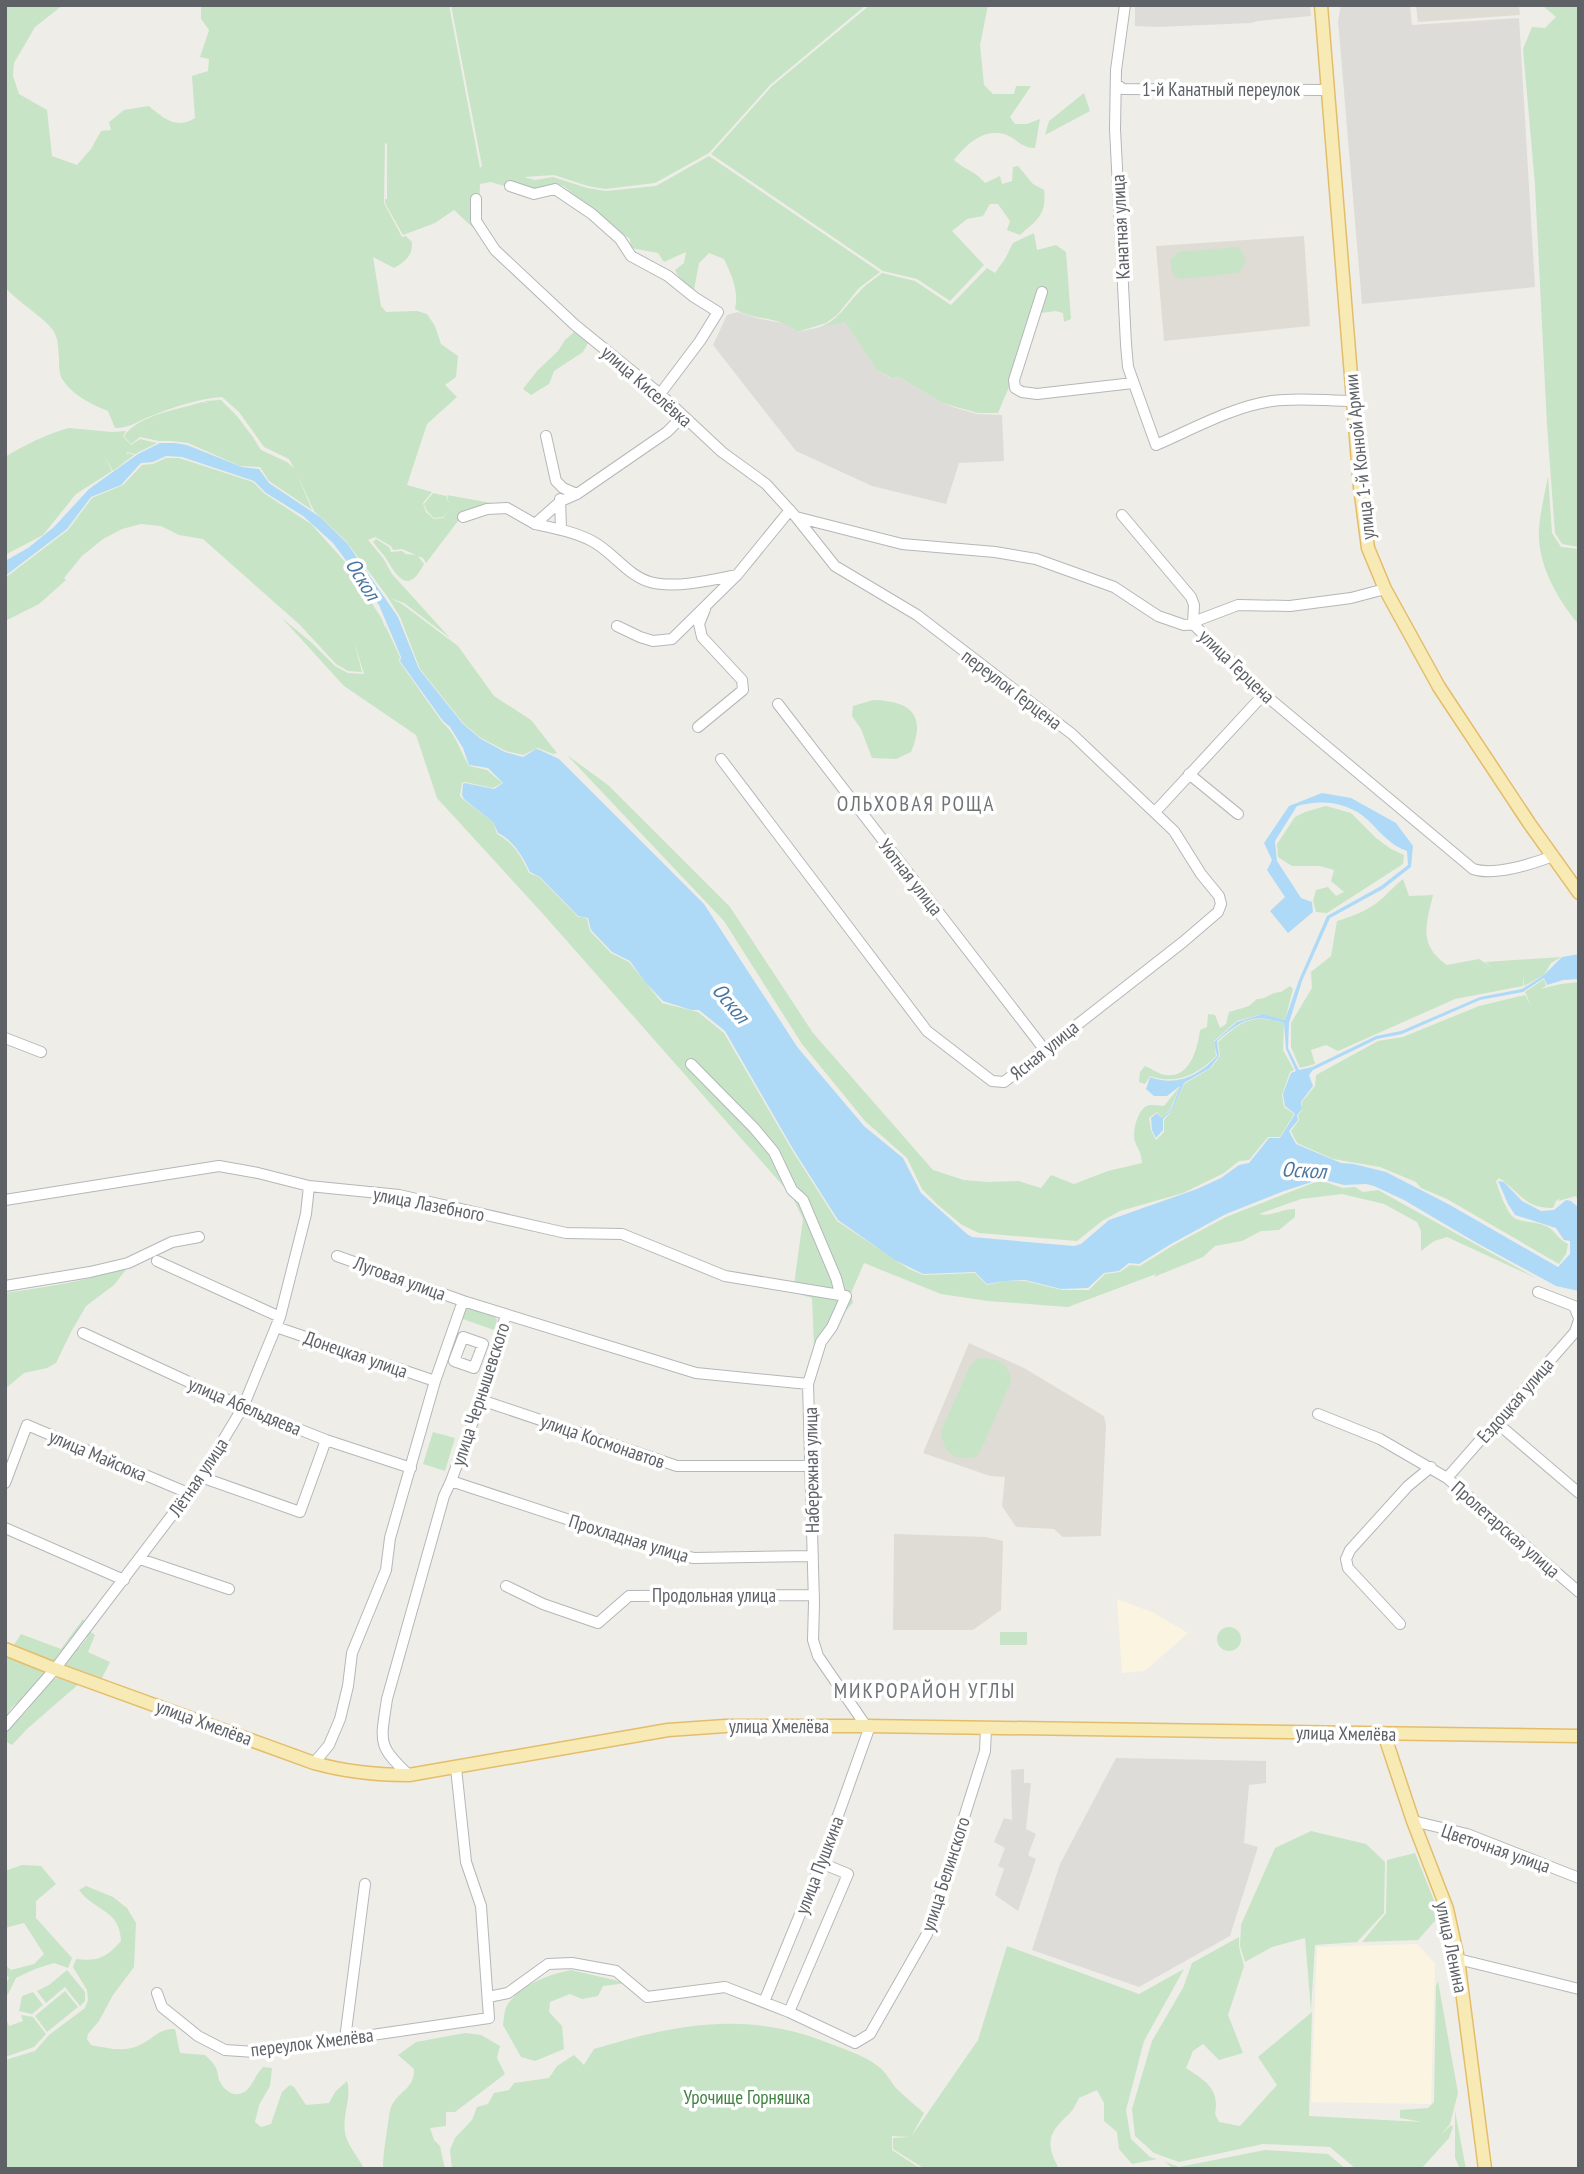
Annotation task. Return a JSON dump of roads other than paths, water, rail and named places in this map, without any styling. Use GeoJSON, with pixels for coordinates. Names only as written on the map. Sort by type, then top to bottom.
{"type":"FeatureCollection","features":[{"type":"Feature","properties":{"kind":"main road","name":"улица 1-й Конной Армии"},"geometry":{"type":"LineString","coordinates":[[1321,5],[1363,518],[1368,548],[1385,590],[1439,687],[1579,893]]}},
{"type":"Feature","properties":{"kind":"main road","name":"улица Хмелёва"},"geometry":{"type":"LineString","coordinates":[[5,1648],[55,1669],[314,1763],[354,1773],[409,1775],[668,1730],[725,1726],[1579,1736]]}},
{"type":"Feature","properties":{"kind":"main road","name":"улица Ленина"},"geometry":{"type":"LineString","coordinates":[[1384,1734],[1413,1821],[1447,1909],[1458,1959],[1485,2169]]}},
{"type":"Feature","properties":{"kind":"street","name":"Канатная улица"},"geometry":{"type":"LineString","coordinates":[[1125,5],[1116,69],[1115,128],[1126,344],[1128,367],[1156,445],[1239,409],[1273,401],[1353,401]]}},
{"type":"Feature","properties":{"kind":"street","name":"1-й Канатный переулок"},"geometry":{"type":"LineString","coordinates":[[1116,84],[1123,89],[1328,90]]}},
{"type":"Feature","properties":{"kind":"street"},"geometry":{"type":"LineString","coordinates":[[510,186],[534,194],[555,189],[620,239],[631,256],[668,276],[718,312],[660,394]]}},
{"type":"Feature","properties":{"kind":"street","name":"улица Киселёвка"},"geometry":{"type":"LineString","coordinates":[[476,199],[476,221],[495,250],[575,325],[660,394],[722,452],[766,484],[835,566]]}},
{"type":"Feature","properties":{"kind":"street"},"geometry":{"type":"LineString","coordinates":[[1042,292],[1014,380],[1015,388],[1037,394],[1133,383]]}},
{"type":"Feature","properties":{"kind":"street"},"geometry":{"type":"LineString","coordinates":[[535,524],[561,501],[577,494],[667,432],[683,416]]}},
{"type":"Feature","properties":{"kind":"street"},"geometry":{"type":"LineString","coordinates":[[546,436],[561,501],[561,530]]}},
{"type":"Feature","properties":{"kind":"street"},"geometry":{"type":"LineString","coordinates":[[556,481],[563,488],[577,494]]}},
{"type":"Feature","properties":{"kind":"street"},"geometry":{"type":"LineString","coordinates":[[463,517],[487,509],[507,508],[535,524],[594,542],[634,574],[650,582],[699,583],[737,575]]}},
{"type":"Feature","properties":{"kind":"street"},"geometry":{"type":"LineString","coordinates":[[617,626],[640,638],[653,641],[672,639],[737,575],[793,513]]}},
{"type":"Feature","properties":{"kind":"street","name":"улица Герцена"},"geometry":{"type":"LineString","coordinates":[[793,513],[902,544],[995,552],[1035,559],[1114,587],[1158,615],[1184,625],[1193,624],[1264,694],[1473,869],[1484,873],[1553,856]]}},
{"type":"Feature","properties":{"kind":"street"},"geometry":{"type":"LineString","coordinates":[[1122,515],[1191,597],[1194,605],[1193,624]]}},
{"type":"Feature","properties":{"kind":"street","name":"переулок Герцена"},"geometry":{"type":"LineString","coordinates":[[835,566],[917,615],[1072,734],[1174,831]]}},
{"type":"Feature","properties":{"kind":"street"},"geometry":{"type":"LineString","coordinates":[[1193,624],[1238,605],[1290,606],[1351,598],[1385,590]]}},
{"type":"Feature","properties":{"kind":"street"},"geometry":{"type":"LineString","coordinates":[[698,727],[743,690],[742,681],[702,637],[699,624],[706,606]]}},
{"type":"Feature","properties":{"kind":"street"},"geometry":{"type":"LineString","coordinates":[[1154,812],[1264,694]]}},
{"type":"Feature","properties":{"kind":"street","name":"Уютная улица"},"geometry":{"type":"LineString","coordinates":[[778,704],[1044,1049]]}},
{"type":"Feature","properties":{"kind":"street","name":"Ясная улица"},"geometry":{"type":"LineString","coordinates":[[721,759],[927,1031],[992,1081],[1004,1082],[1218,912],[1220,896],[1201,874],[1174,831]]}},
{"type":"Feature","properties":{"kind":"street"},"geometry":{"type":"LineString","coordinates":[[1189,774],[1238,814]]}},
{"type":"Feature","properties":{"kind":"street"},"geometry":{"type":"LineString","coordinates":[[5,1038],[41,1052]]}},
{"type":"Feature","properties":{"kind":"street"},"geometry":{"type":"LineString","coordinates":[[691,1064],[774,1152],[792,1190],[803,1200],[843,1295],[832,1327],[821,1342],[808,1384]]}},
{"type":"Feature","properties":{"kind":"street","name":"улица Лазебного"},"geometry":{"type":"LineString","coordinates":[[5,1200],[219,1166],[309,1186],[399,1195],[566,1233],[622,1234],[725,1276],[843,1295]]}},
{"type":"Feature","properties":{"kind":"street","name":"Лётная улица"},"geometry":{"type":"LineString","coordinates":[[5,1726],[55,1669],[140,1559],[201,1477],[243,1407],[279,1322],[306,1214],[309,1186]]}},
{"type":"Feature","properties":{"kind":"street"},"geometry":{"type":"LineString","coordinates":[[5,1286],[128,1263],[172,1242],[199,1237]]}},
{"type":"Feature","properties":{"kind":"street","name":"Луговая улица"},"geometry":{"type":"LineString","coordinates":[[337,1256],[463,1301]]}},
{"type":"Feature","properties":{"kind":"street","name":"Донецкая улица"},"geometry":{"type":"LineString","coordinates":[[158,1261],[279,1322],[435,1381]]}},
{"type":"Feature","properties":{"kind":"street","name":"Ездоцкая улица"},"geometry":{"type":"LineString","coordinates":[[1447,1478],[1575,1332],[1579,1319],[1574,1306],[1538,1292]]}},
{"type":"Feature","properties":{"kind":"street"},"geometry":{"type":"LineString","coordinates":[[314,1763],[328,1745],[340,1719],[352,1653],[386,1570],[390,1538],[435,1381],[463,1301]]}},
{"type":"Feature","properties":{"kind":"street","name":"улица Чернышевского"},"geometry":{"type":"LineString","coordinates":[[409,1775],[384,1749],[382,1731],[387,1699],[444,1496],[481,1400],[506,1315],[463,1301]]}},
{"type":"Feature","properties":{"kind":"street","name":"Набережная улица"},"geometry":{"type":"LineString","coordinates":[[506,1315],[696,1373],[808,1384],[813,1640],[818,1656],[868,1726]]}},
{"type":"Feature","properties":{"kind":"street","name":"улица Абельдяева"},"geometry":{"type":"LineString","coordinates":[[83,1333],[243,1407],[326,1440],[411,1468]]}},
{"type":"Feature","properties":{"kind":"street","name":"улица Космонавтов"},"geometry":{"type":"LineString","coordinates":[[481,1400],[677,1466],[811,1466]]}},
{"type":"Feature","properties":{"kind":"street","name":"Пролетарская улица"},"geometry":{"type":"LineString","coordinates":[[1318,1414],[1380,1439],[1431,1467],[1579,1592]]}},
{"type":"Feature","properties":{"kind":"street"},"geometry":{"type":"LineString","coordinates":[[1497,1423],[1579,1493]]}},
{"type":"Feature","properties":{"kind":"street","name":"улица Майсюка"},"geometry":{"type":"LineString","coordinates":[[5,1483],[27,1425],[188,1493]]}},
{"type":"Feature","properties":{"kind":"street"},"geometry":{"type":"LineString","coordinates":[[201,1477],[300,1512],[326,1440]]}},
{"type":"Feature","properties":{"kind":"street"},"geometry":{"type":"LineString","coordinates":[[1400,1624],[1348,1568],[1346,1559],[1350,1550],[1408,1486],[1431,1467]]}},
{"type":"Feature","properties":{"kind":"street","name":"Прохладная улица"},"geometry":{"type":"LineString","coordinates":[[452,1481],[673,1554],[694,1558],[813,1556]]}},
{"type":"Feature","properties":{"kind":"street"},"geometry":{"type":"LineString","coordinates":[[5,1528],[124,1580]]}},
{"type":"Feature","properties":{"kind":"street"},"geometry":{"type":"LineString","coordinates":[[140,1559],[229,1589]]}},
{"type":"Feature","properties":{"kind":"street","name":"Продольная улица"},"geometry":{"type":"LineString","coordinates":[[506,1586],[543,1604],[598,1623],[629,1596],[814,1595]]}},
{"type":"Feature","properties":{"kind":"street","name":"улица Пушкина"},"geometry":{"type":"LineString","coordinates":[[764,2002],[821,1864],[868,1726]]}},
{"type":"Feature","properties":{"kind":"street","name":"улица Белинского"},"geometry":{"type":"LineString","coordinates":[[789,2012],[855,2043],[870,2034],[927,1934],[985,1751],[986,1728]]}},
{"type":"Feature","properties":{"kind":"street"},"geometry":{"type":"LineString","coordinates":[[456,1768],[466,1862],[481,1906],[488,1997],[508,1993],[548,1964],[572,1963],[616,1971],[647,1997],[725,1987],[789,2012],[848,1874],[821,1864]]}},
{"type":"Feature","properties":{"kind":"street","name":"Цветочная улица"},"geometry":{"type":"LineString","coordinates":[[1413,1821],[1466,1834],[1579,1878]]}},
{"type":"Feature","properties":{"kind":"street"},"geometry":{"type":"LineString","coordinates":[[345,2039],[365,1885]]}},
{"type":"Feature","properties":{"kind":"street"},"geometry":{"type":"LineString","coordinates":[[1458,1959],[1579,1989]]}},
{"type":"Feature","properties":{"kind":"street","name":"переулок Хмелёва"},"geometry":{"type":"LineString","coordinates":[[157,1993],[162,2007],[198,2036],[225,2050],[256,2052],[489,2018],[488,1997]]}},
{"type":"Feature","properties":{"kind":"water","name":"Оскол"},"geometry":{"type":"Polygon","coordinates":[[[160,443],[187,445],[242,467],[259,469],[269,483],[320,517],[347,543],[398,617],[419,669],[463,724],[481,739],[505,752],[523,757],[536,749],[559,759],[704,904],[798,1048],[864,1126],[903,1158],[921,1193],[972,1237],[1074,1246],[1081,1244],[1109,1220],[1221,1178],[1239,1165],[1249,1163],[1269,1138],[1280,1138],[1295,1114],[1285,1106],[1283,1094],[1291,1073],[1296,1071],[1286,1049],[1284,1023],[1263,1019],[1247,1020],[1217,1041],[1219,1056],[1210,1068],[1184,1083],[1173,1109],[1163,1119],[1163,1130],[1156,1138],[1151,1118],[1157,1113],[1162,1118],[1172,1108],[1180,1086],[1167,1096],[1154,1096],[1146,1089],[1150,1077],[1178,1080],[1203,1069],[1217,1056],[1214,1042],[1237,1022],[1263,1014],[1285,1020],[1327,916],[1381,886],[1408,865],[1407,851],[1391,842],[1353,810],[1325,803],[1297,806],[1275,841],[1277,861],[1301,898],[1312,902],[1313,912],[1288,933],[1270,911],[1285,897],[1267,870],[1272,860],[1264,843],[1289,806],[1322,793],[1351,798],[1396,823],[1413,846],[1411,867],[1383,889],[1330,918],[1302,981],[1289,1023],[1288,1048],[1299,1070],[1312,1067],[1376,1036],[1401,1031],[1480,997],[1522,989],[1544,975],[1562,957],[1579,954],[1579,979],[1547,985],[1544,978],[1523,992],[1480,1000],[1402,1034],[1377,1039],[1313,1070],[1309,1075],[1313,1086],[1301,1102],[1302,1109],[1297,1115],[1298,1120],[1289,1131],[1296,1144],[1341,1163],[1386,1172],[1558,1267],[1570,1254],[1570,1241],[1564,1240],[1556,1228],[1515,1215],[1498,1181],[1504,1182],[1522,1201],[1541,1211],[1554,1210],[1566,1200],[1571,1201],[1579,1208],[1579,1291],[1556,1286],[1404,1200],[1374,1186],[1344,1185],[1321,1179],[1226,1214],[1139,1264],[1129,1263],[1119,1271],[1104,1273],[1088,1288],[1061,1289],[1025,1280],[987,1284],[975,1272],[923,1274],[895,1260],[838,1220],[793,1149],[725,1031],[699,1010],[663,1001],[630,961],[612,952],[591,930],[588,918],[578,916],[540,877],[530,872],[517,850],[509,840],[498,833],[493,822],[464,799],[462,795],[465,783],[494,789],[503,783],[488,768],[469,765],[463,748],[450,727],[400,661],[401,657],[379,605],[333,543],[303,516],[266,493],[254,481],[182,457],[166,456],[153,462],[141,463],[121,485],[91,497],[67,529],[5,576],[5,561],[28,548],[54,527],[89,489],[138,454],[160,443]]]}},
{"type":"Feature","properties":{"kind":"district","name":"ОЛЬХОВАЯ РОЩА"},"geometry":{"type":"Point","coordinates":[916,803]}},
{"type":"Feature","properties":{"kind":"district","name":"МИКРОРАЙОН УГЛЫ"},"geometry":{"type":"Point","coordinates":[925,1690]}},
{"type":"Feature","properties":{"kind":"park label","name":"Урочище Горняшка"},"geometry":{"type":"Point","coordinates":[747,2097]}}]}
